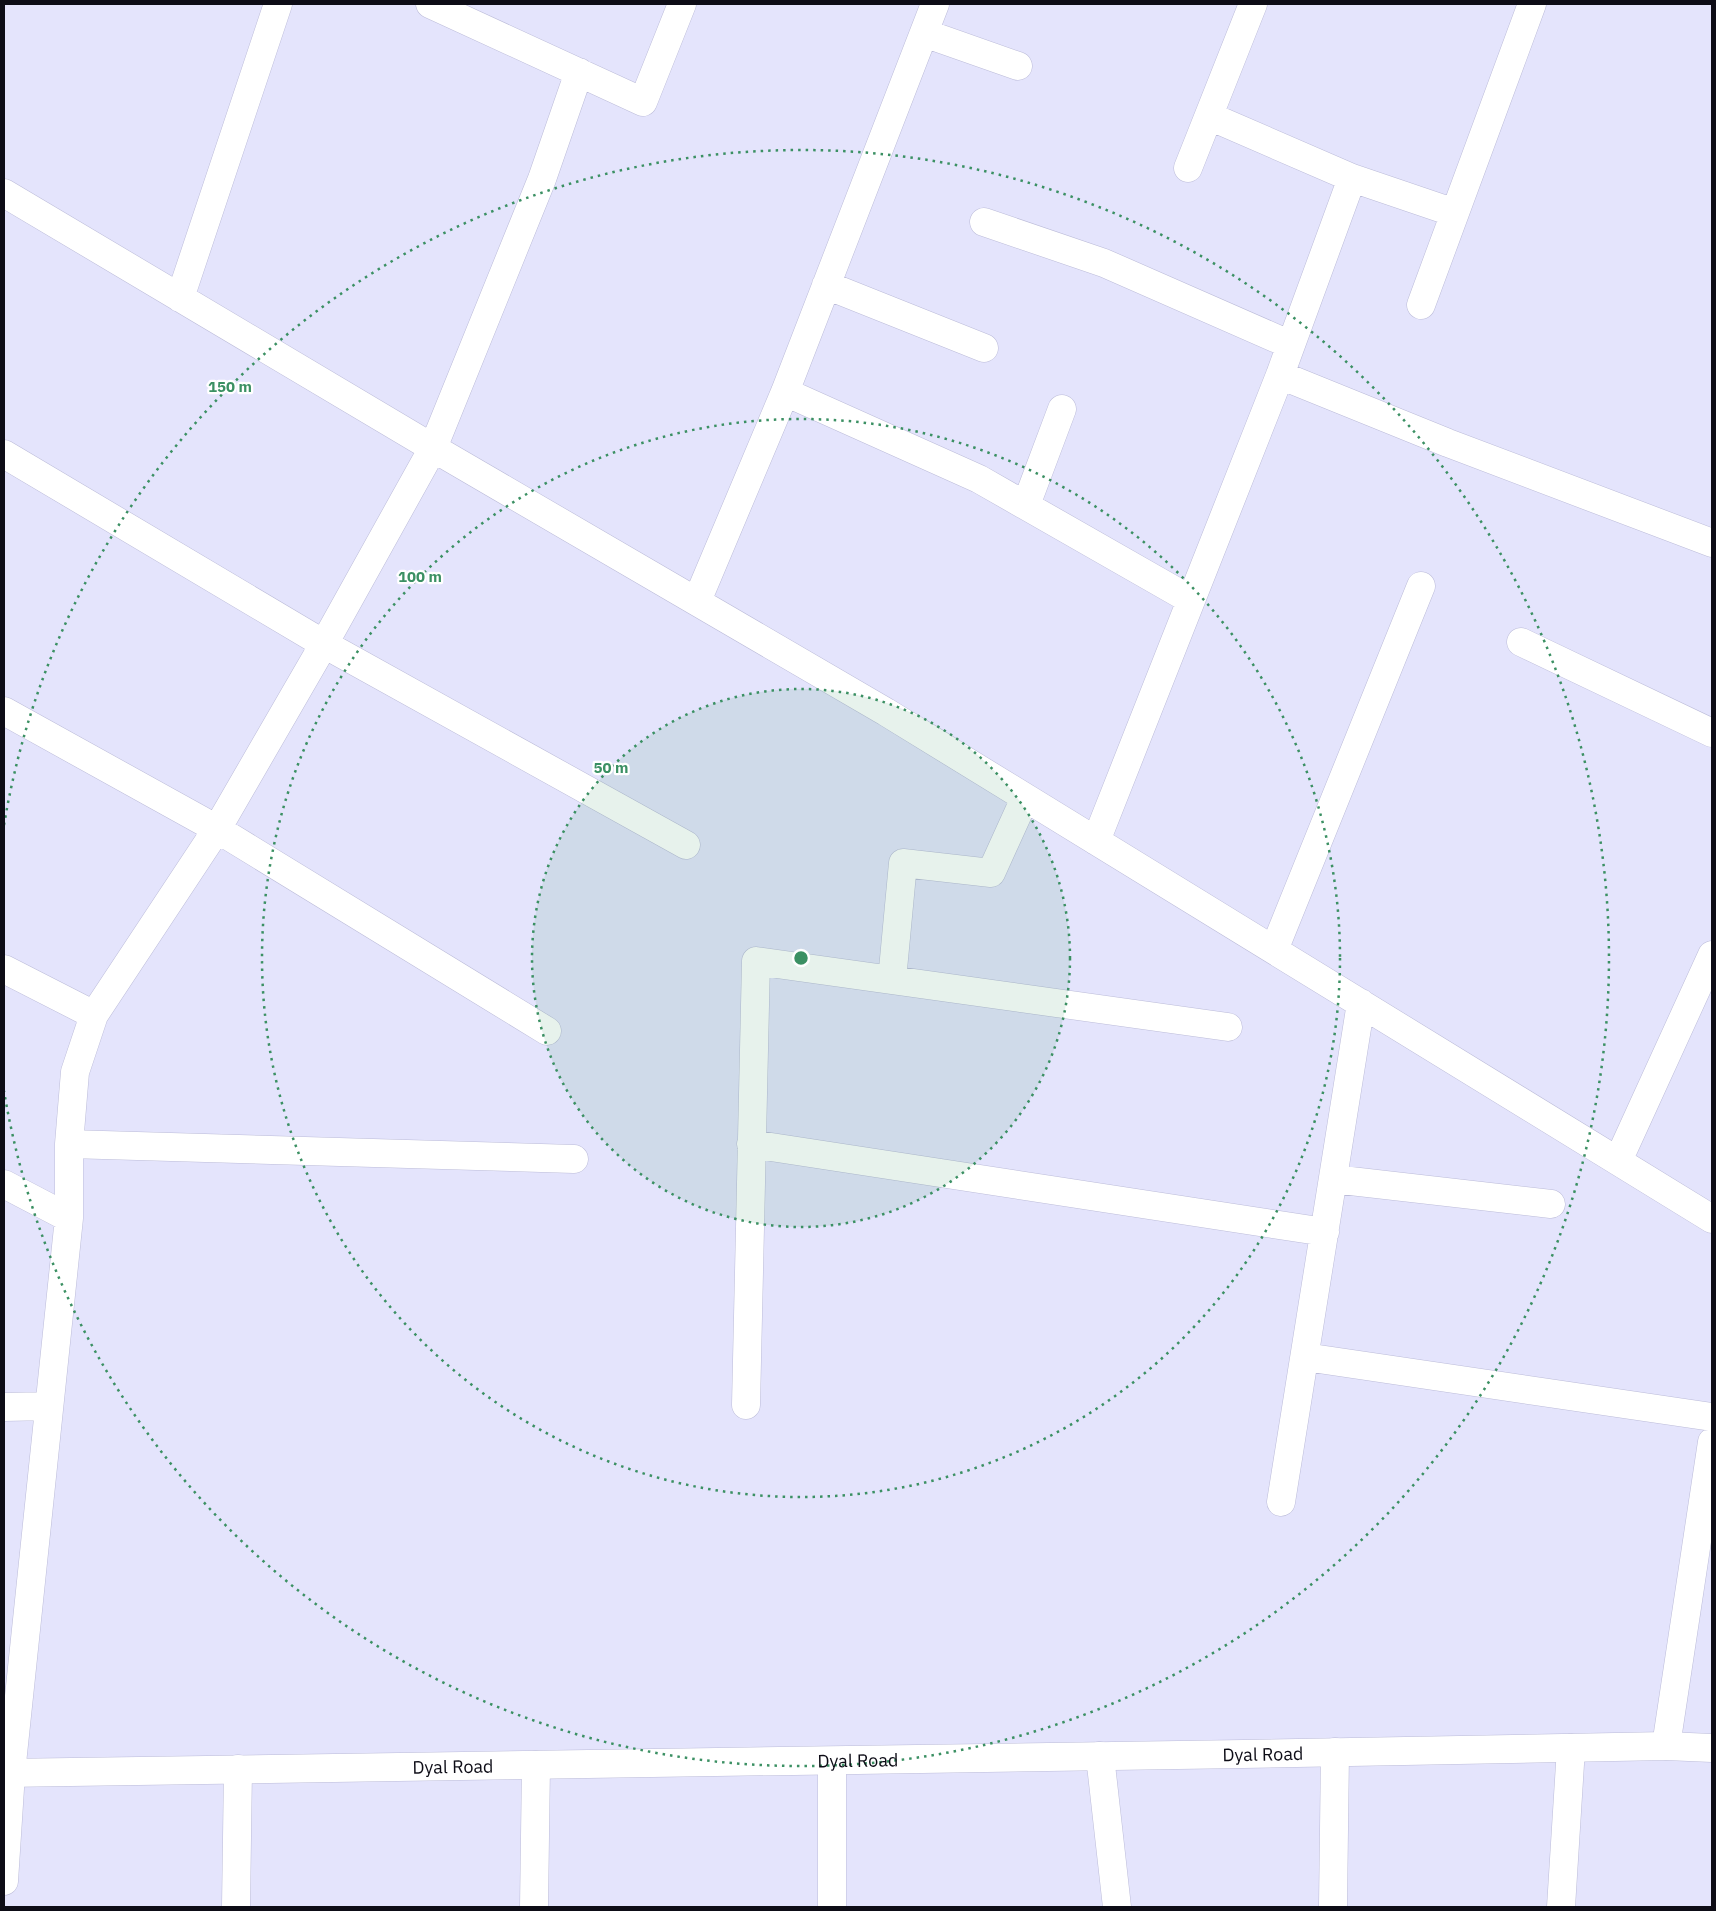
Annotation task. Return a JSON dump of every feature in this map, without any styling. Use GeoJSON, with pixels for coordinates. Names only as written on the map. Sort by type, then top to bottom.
{"type":"FeatureCollection","features":[{"type":"Feature","properties":{"kind":"street"},"geometry":{"type":"LineString","coordinates":[[180,298],[278,4]]}},
{"type":"Feature","properties":{"kind":"street"},"geometry":{"type":"LineString","coordinates":[[430,4],[643,102],[682,4]]}},
{"type":"Feature","properties":{"kind":"street"},"geometry":{"type":"LineString","coordinates":[[697,601],[786,392],[935,4]]}},
{"type":"Feature","properties":{"kind":"street"},"geometry":{"type":"LineString","coordinates":[[1188,168],[1253,4]]}},
{"type":"Feature","properties":{"kind":"street"},"geometry":{"type":"LineString","coordinates":[[1421,304],[1532,4]]}},
{"type":"Feature","properties":{"kind":"street"},"geometry":{"type":"LineString","coordinates":[[924,33],[1018,66]]}},
{"type":"Feature","properties":{"kind":"street"},"geometry":{"type":"LineString","coordinates":[[4,1881],[7,1773],[49,1406],[68,1218],[69,1144],[75,1072],[94,1015],[217,829],[324,644],[433,448],[542,179],[579,72]]}},
{"type":"Feature","properties":{"kind":"street"},"geometry":{"type":"LineString","coordinates":[[1209,116],[1352,178],[1455,213]]}},
{"type":"Feature","properties":{"kind":"street"},"geometry":{"type":"LineString","coordinates":[[1096,841],[1280,375],[1352,178]]}},
{"type":"Feature","properties":{"kind":"street"},"geometry":{"type":"LineString","coordinates":[[4,193],[433,448],[886,712],[1712,1219]]}},
{"type":"Feature","properties":{"kind":"street"},"geometry":{"type":"LineString","coordinates":[[984,222],[1104,263],[1291,344]]}},
{"type":"Feature","properties":{"kind":"street"},"geometry":{"type":"LineString","coordinates":[[826,286],[984,348]]}},
{"type":"Feature","properties":{"kind":"street"},"geometry":{"type":"LineString","coordinates":[[1280,375],[1448,443],[1712,543]]}},
{"type":"Feature","properties":{"kind":"street"},"geometry":{"type":"LineString","coordinates":[[786,392],[979,478],[1191,600]]}},
{"type":"Feature","properties":{"kind":"street"},"geometry":{"type":"LineString","coordinates":[[1026,505],[1062,409]]}},
{"type":"Feature","properties":{"kind":"street"},"geometry":{"type":"LineString","coordinates":[[4,454],[324,644],[686,845]]}},
{"type":"Feature","properties":{"kind":"street"},"geometry":{"type":"LineString","coordinates":[[1274,950],[1421,586]]}},
{"type":"Feature","properties":{"kind":"street"},"geometry":{"type":"LineString","coordinates":[[1521,642],[1712,734]]}},
{"type":"Feature","properties":{"kind":"street"},"geometry":{"type":"LineString","coordinates":[[4,711],[217,829],[547,1031]]}},
{"type":"Feature","properties":{"kind":"street"},"geometry":{"type":"LineString","coordinates":[[892,980],[903,863],[991,873],[1025,798]]}},
{"type":"Feature","properties":{"kind":"street"},"geometry":{"type":"LineString","coordinates":[[1618,1162],[1712,955]]}},
{"type":"Feature","properties":{"kind":"street"},"geometry":{"type":"LineString","coordinates":[[746,1404],[756,961],[1228,1027]]}},
{"type":"Feature","properties":{"kind":"street"},"geometry":{"type":"LineString","coordinates":[[4,969],[94,1015]]}},
{"type":"Feature","properties":{"kind":"street"},"geometry":{"type":"LineString","coordinates":[[1281,1502],[1361,1004]]}},
{"type":"Feature","properties":{"kind":"street"},"geometry":{"type":"LineString","coordinates":[[69,1144],[574,1159]]}},
{"type":"Feature","properties":{"kind":"street"},"geometry":{"type":"LineString","coordinates":[[752,1144],[1325,1232]]}},
{"type":"Feature","properties":{"kind":"street"},"geometry":{"type":"LineString","coordinates":[[1333,1179],[1551,1204]]}},
{"type":"Feature","properties":{"kind":"street"},"geometry":{"type":"LineString","coordinates":[[4,1184],[68,1218]]}},
{"type":"Feature","properties":{"kind":"street"},"geometry":{"type":"LineString","coordinates":[[1305,1357],[1712,1417]]}},
{"type":"Feature","properties":{"kind":"street"},"geometry":{"type":"LineString","coordinates":[[4,1407],[49,1406]]}},
{"type":"Feature","properties":{"kind":"street"},"geometry":{"type":"LineString","coordinates":[[1666,1746],[1712,1442]]}},
{"type":"Feature","properties":{"kind":"street","name":"Dyal Road"},"geometry":{"type":"LineString","coordinates":[[7,1773],[1666,1746],[1712,1748]]}},
{"type":"Feature","properties":{"kind":"street"},"geometry":{"type":"LineString","coordinates":[[1561,1907],[1571,1748]]}},
{"type":"Feature","properties":{"kind":"street"},"geometry":{"type":"LineString","coordinates":[[1333,1907],[1335,1752]]}},
{"type":"Feature","properties":{"kind":"street"},"geometry":{"type":"LineString","coordinates":[[1100,1756],[1117,1907]]}},
{"type":"Feature","properties":{"kind":"street"},"geometry":{"type":"LineString","coordinates":[[832,1760],[832,1907]]}},
{"type":"Feature","properties":{"kind":"street"},"geometry":{"type":"LineString","coordinates":[[534,1907],[536,1765]]}},
{"type":"Feature","properties":{"kind":"street"},"geometry":{"type":"LineString","coordinates":[[236,1907],[238,1769]]}}]}
